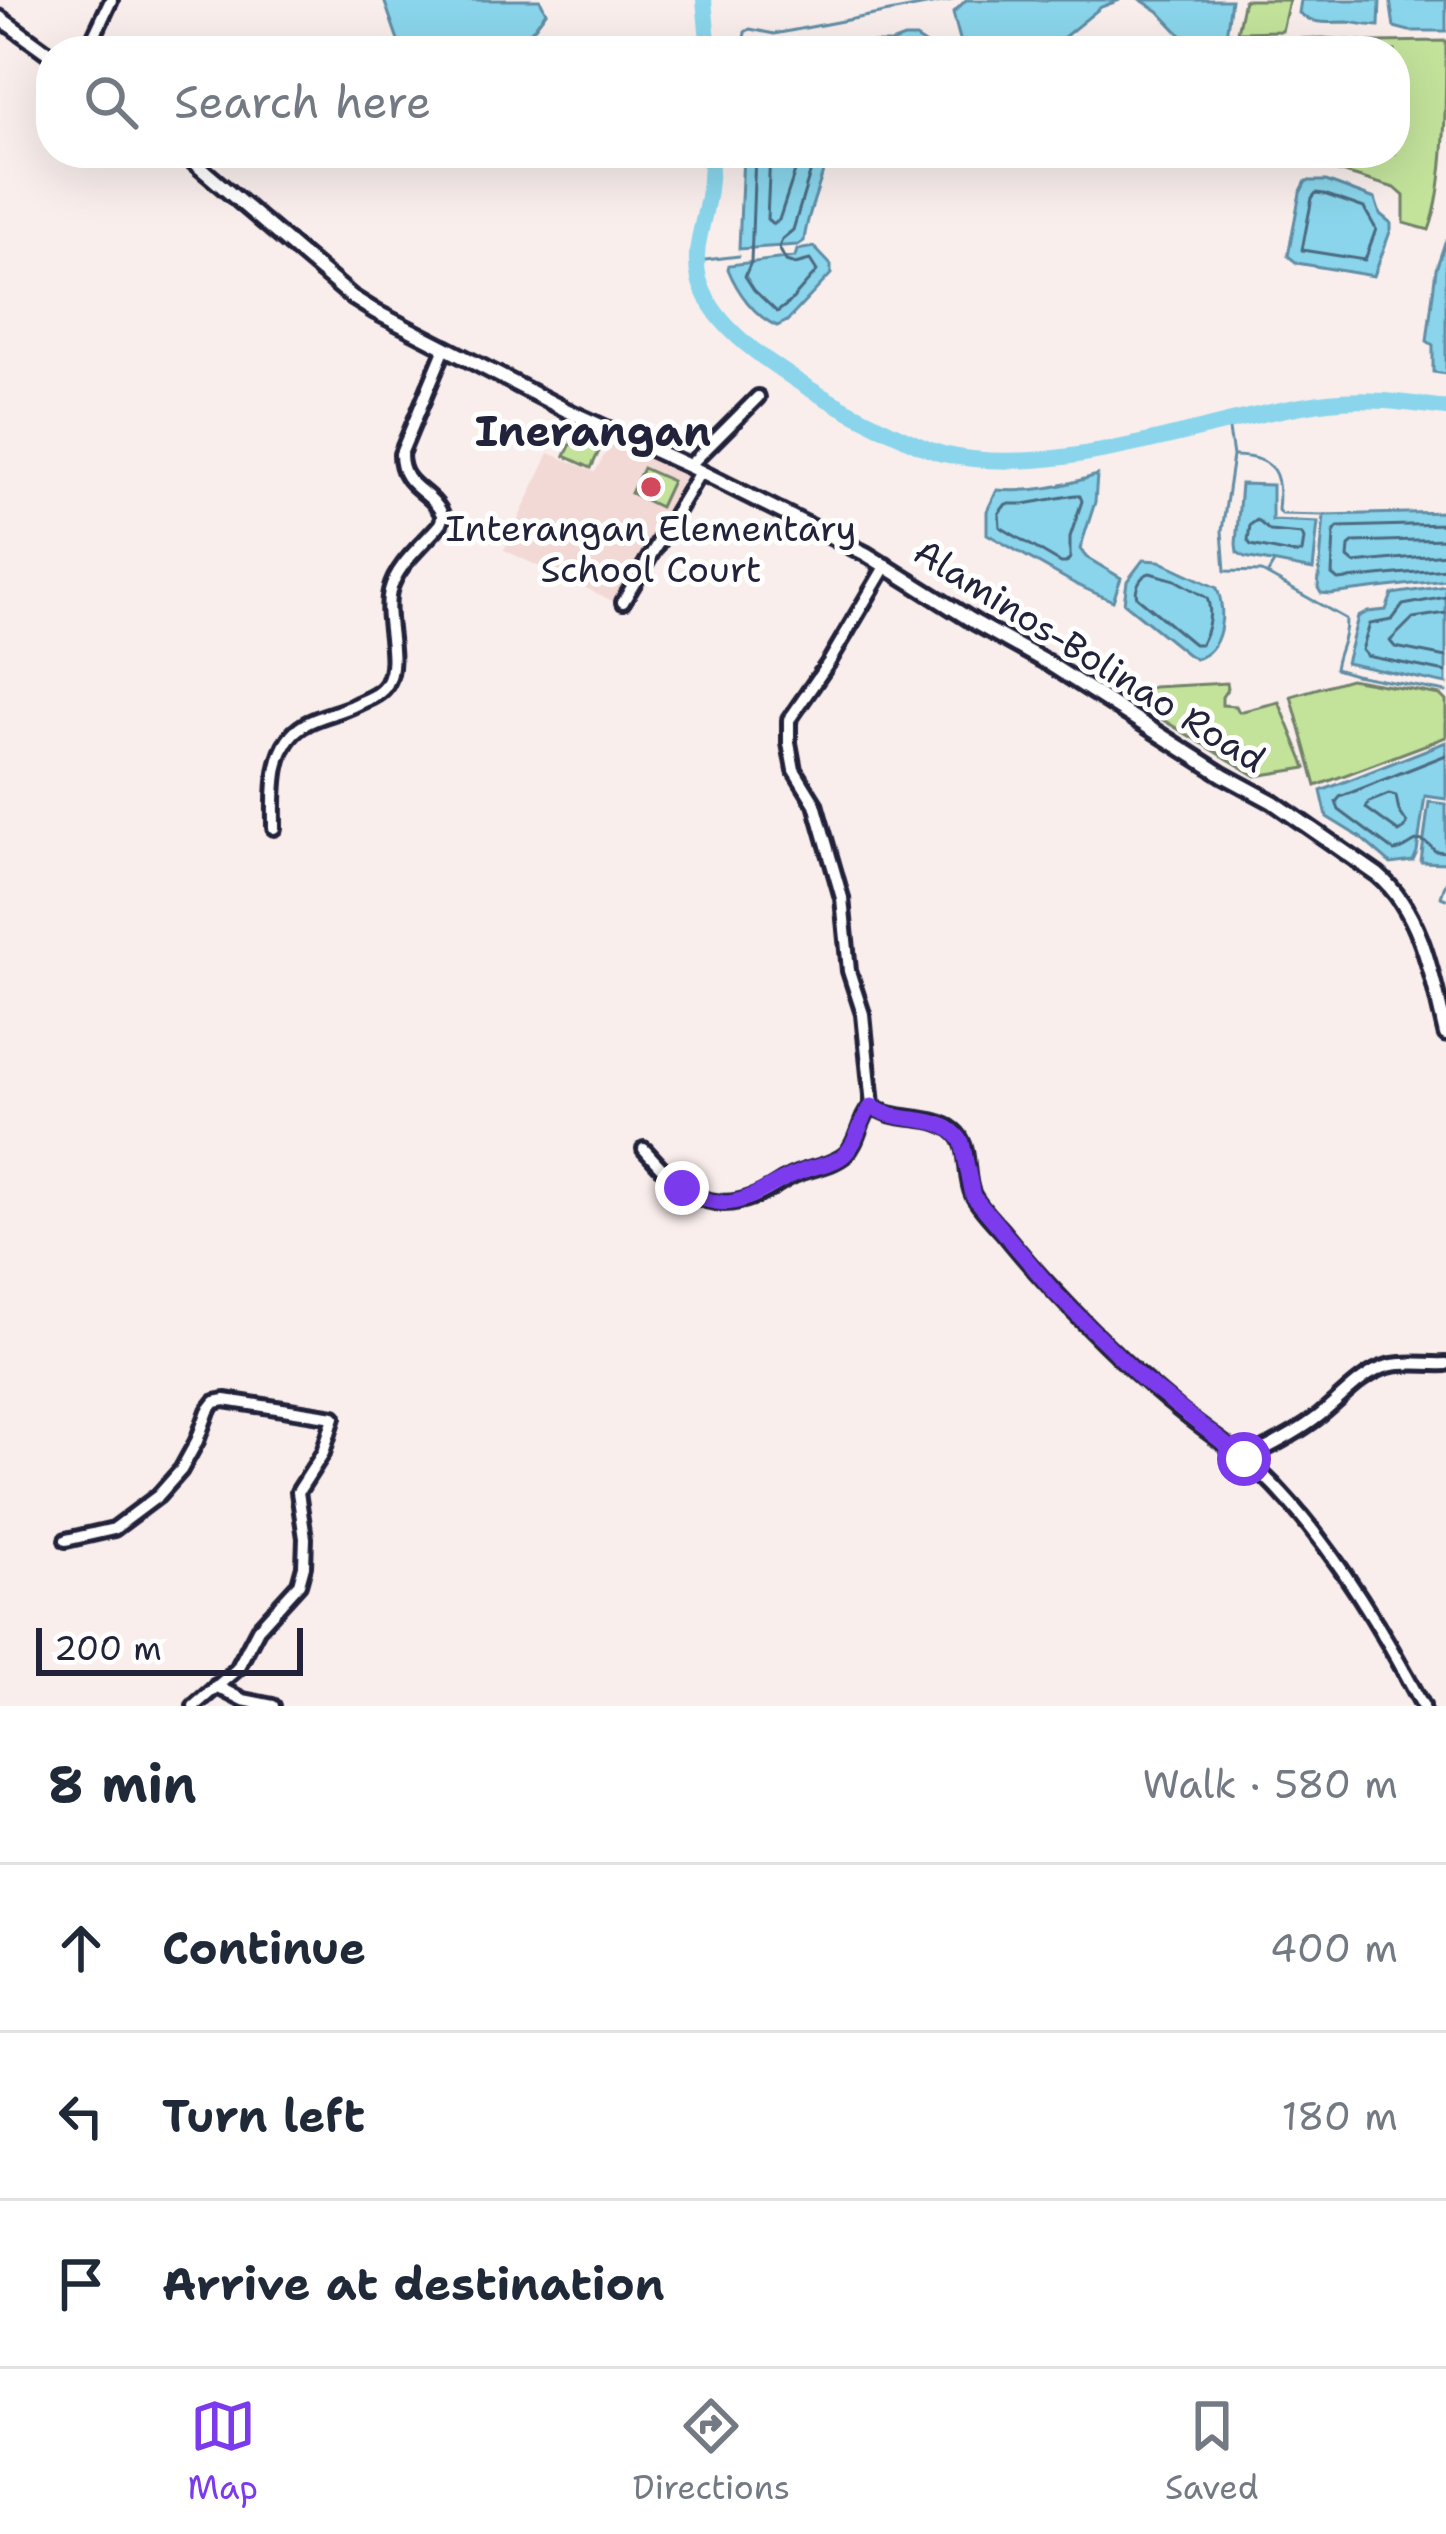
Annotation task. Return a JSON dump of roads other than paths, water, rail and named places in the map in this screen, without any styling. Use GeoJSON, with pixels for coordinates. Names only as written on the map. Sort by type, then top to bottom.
{"type":"FeatureCollection","features":[{"type":"Feature","properties":{"kind":"main road"},"geometry":{"type":"LineString","coordinates":[[0,18],[36,44]]}},
{"type":"Feature","properties":{"kind":"main road","name":"Alaminos-Bolinao Road"},"geometry":{"type":"LineString","coordinates":[[201,168],[352,297],[568,411],[886,565],[1273,802],[1385,880],[1412,920],[1446,1034]]}},
{"type":"Feature","properties":{"kind":"street"},"geometry":{"type":"LineString","coordinates":[[95,36],[111,0]]}},
{"type":"Feature","properties":{"kind":"street"},"geometry":{"type":"LineString","coordinates":[[274,828],[277,767],[291,738],[308,722],[375,695],[388,682],[392,659],[388,597],[404,564],[442,519],[437,504],[406,476],[401,454],[445,348]]}},
{"type":"Feature","properties":{"kind":"street"},"geometry":{"type":"LineString","coordinates":[[623,602],[695,469],[758,397]]}},
{"type":"Feature","properties":{"kind":"street"},"geometry":{"type":"LineString","coordinates":[[644,1149],[682,1188],[722,1204],[758,1195],[801,1171],[841,1158],[872,1106],[863,1014],[849,971],[842,898],[818,811],[794,770],[788,731],[789,721],[886,565]]}},
{"type":"Feature","properties":{"kind":"street"},"geometry":{"type":"LineString","coordinates":[[872,1106],[893,1116],[945,1126],[958,1135],[973,1196],[1055,1293],[1140,1377],[1280,1491],[1338,1566],[1423,1706]]}},
{"type":"Feature","properties":{"kind":"street"},"geometry":{"type":"LineString","coordinates":[[1244,1459],[1315,1420],[1383,1368],[1446,1364]]}},
{"type":"Feature","properties":{"kind":"street"},"geometry":{"type":"LineString","coordinates":[[66,1540],[114,1529],[164,1490],[181,1470],[215,1402],[334,1416],[322,1453],[298,1492],[305,1538],[300,1582],[258,1629],[237,1669],[194,1706]]}},
{"type":"Feature","properties":{"kind":"street"},"geometry":{"type":"LineString","coordinates":[[216,1686],[239,1699],[273,1706]]}},
{"type":"Feature","properties":{"kind":"water"},"geometry":{"type":"Polygon","coordinates":[[[384,0],[540,0],[546,12],[525,36],[397,36],[384,0]]]}},
{"type":"Feature","properties":{"kind":"water"},"geometry":{"type":"Polygon","coordinates":[[[966,0],[1120,0],[1101,7],[1065,36],[959,36],[953,13],[966,0]]]}},
{"type":"Feature","properties":{"kind":"water"},"geometry":{"type":"Polygon","coordinates":[[[1141,0],[1231,0],[1226,36],[1182,36],[1141,0]]]}},
{"type":"Feature","properties":{"kind":"water"},"geometry":{"type":"Polygon","coordinates":[[[1301,0],[1380,0],[1379,26],[1311,20],[1299,13],[1301,0]]]}},
{"type":"Feature","properties":{"kind":"water"},"geometry":{"type":"Polygon","coordinates":[[[1390,0],[1446,0],[1446,31],[1394,27],[1390,0]]]}},
{"type":"Feature","properties":{"kind":"water"},"geometry":{"type":"Polygon","coordinates":[[[742,168],[823,168],[804,241],[739,249],[742,168]]]}},
{"type":"Feature","properties":{"kind":"water"},"geometry":{"type":"Polygon","coordinates":[[[1306,181],[1326,181],[1375,199],[1391,229],[1374,276],[1297,263],[1288,256],[1306,181]]]}},
{"type":"Feature","properties":{"kind":"water"},"geometry":{"type":"Polygon","coordinates":[[[1446,240],[1446,374],[1433,372],[1433,345],[1427,341],[1436,269],[1446,240]]]}},
{"type":"Feature","properties":{"kind":"water"},"geometry":{"type":"Polygon","coordinates":[[[814,247],[831,265],[831,274],[777,326],[747,302],[728,269],[729,265],[795,257],[797,250],[814,247]]]}},
{"type":"Feature","properties":{"kind":"water"},"geometry":{"type":"Polygon","coordinates":[[[1097,475],[1095,502],[1080,549],[1121,578],[1113,601],[987,534],[987,511],[997,490],[1048,488],[1097,475]]]}},
{"type":"Feature","properties":{"kind":"water"},"geometry":{"type":"Polygon","coordinates":[[[1241,484],[1272,485],[1272,520],[1318,522],[1313,570],[1237,552],[1241,484]]]}},
{"type":"Feature","properties":{"kind":"water"},"geometry":{"type":"Polygon","coordinates":[[[1446,512],[1446,580],[1321,593],[1324,515],[1446,512]]]}},
{"type":"Feature","properties":{"kind":"water"},"geometry":{"type":"Polygon","coordinates":[[[1143,560],[1159,561],[1217,588],[1220,630],[1205,655],[1195,659],[1187,654],[1124,603],[1127,581],[1143,560]]]}},
{"type":"Feature","properties":{"kind":"water"},"geometry":{"type":"Polygon","coordinates":[[[1446,586],[1446,684],[1346,663],[1358,617],[1386,610],[1392,594],[1446,586]]]}},
{"type":"Feature","properties":{"kind":"water"},"geometry":{"type":"Polygon","coordinates":[[[1446,742],[1446,799],[1425,796],[1413,861],[1391,864],[1327,817],[1321,791],[1446,742]]]}},
{"type":"Feature","properties":{"kind":"water"},"geometry":{"type":"Polygon","coordinates":[[[1429,802],[1446,804],[1446,863],[1421,862],[1429,802]]]}},
{"type":"Feature","properties":{"kind":"waterway"},"geometry":{"type":"LineString","coordinates":[[704,0],[708,36]]}},
{"type":"Feature","properties":{"kind":"waterway"},"geometry":{"type":"LineString","coordinates":[[744,36],[750,29],[774,34],[952,0]]}},
{"type":"Feature","properties":{"kind":"waterway"},"geometry":{"type":"LineString","coordinates":[[710,168],[697,260],[699,279],[713,309],[749,346],[802,384],[853,414],[937,452],[989,460],[1036,460],[1343,401],[1446,408]]}},
{"type":"Feature","properties":{"kind":"waterway"},"geometry":{"type":"LineString","coordinates":[[697,261],[739,256]]}},
{"type":"Feature","properties":{"kind":"waterway"},"geometry":{"type":"LineString","coordinates":[[1228,423],[1233,456],[1222,531],[1225,571],[1262,572],[1346,619],[1335,669],[1446,692]]}},
{"type":"Feature","properties":{"kind":"waterway"},"geometry":{"type":"LineString","coordinates":[[1235,456],[1259,460],[1273,470],[1281,514],[1324,515]]}},
{"type":"Feature","properties":{"kind":"waterway"},"geometry":{"type":"LineString","coordinates":[[1268,573],[1274,563]]}},
{"type":"Feature","properties":{"kind":"waterway"},"geometry":{"type":"LineString","coordinates":[[1446,882],[1441,897],[1446,899]]}},
{"type":"Feature","properties":{"kind":"place","name":"Interangan Elementary School Court"},"geometry":{"type":"Point","coordinates":[651,487]}},
{"type":"Feature","properties":{"kind":"district","name":"Inerangan"},"geometry":{"type":"Point","coordinates":[593,431]}}]}
